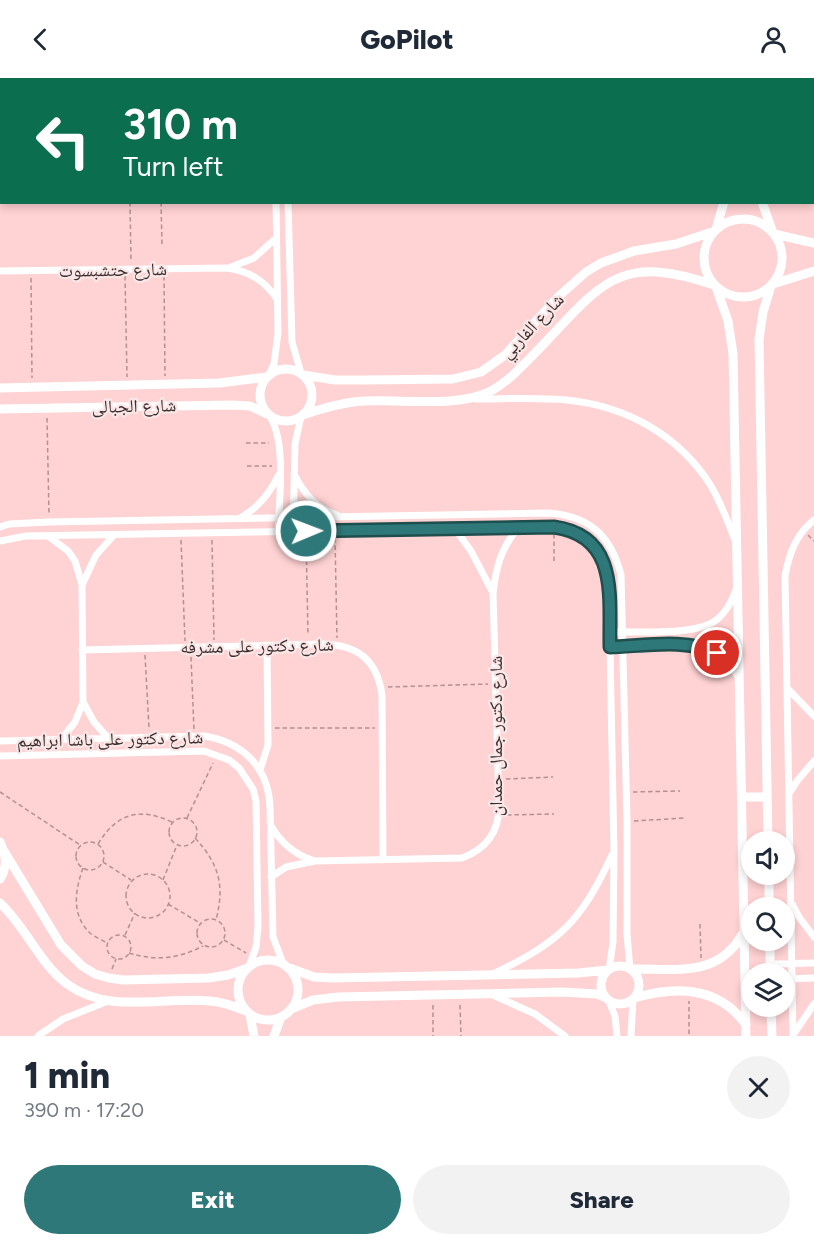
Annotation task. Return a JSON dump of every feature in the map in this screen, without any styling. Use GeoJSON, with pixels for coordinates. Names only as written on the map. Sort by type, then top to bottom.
{"type":"FeatureCollection","features":[{"type":"Feature","properties":{"kind":"street"},"geometry":{"type":"LineString","coordinates":[[268,376],[274,364],[277,343],[276,204]]}},
{"type":"Feature","properties":{"kind":"street"},"geometry":{"type":"LineString","coordinates":[[288,204],[292,342],[302,374]]}},
{"type":"Feature","properties":{"kind":"street"},"geometry":{"type":"LineString","coordinates":[[723,204],[716,230],[705,248],[704,258],[705,268],[715,286],[728,321],[733,354],[743,897]]}},
{"type":"Feature","properties":{"kind":"street"},"geometry":{"type":"LineString","coordinates":[[715,286],[734,297],[744,298],[763,293],[778,277],[783,259],[779,241],[773,233],[763,204]]}},
{"type":"Feature","properties":{"kind":"street"},"geometry":{"type":"LineString","coordinates":[[716,230],[725,224],[745,219],[755,221],[773,233],[814,243]]}},
{"type":"Feature","properties":{"kind":"street","name":"شارع الفاربي"},"geometry":{"type":"LineString","coordinates":[[302,374],[335,380],[467,377],[481,372],[505,356],[559,296],[586,272],[601,263],[634,251],[676,244],[716,230]]}},
{"type":"Feature","properties":{"kind":"street","name":"شارع حتشبسوت"},"geometry":{"type":"LineString","coordinates":[[0,271],[226,268],[241,265],[254,258],[276,238]]}},
{"type":"Feature","properties":{"kind":"street","name":"شارع حتشبسوت"},"geometry":{"type":"LineString","coordinates":[[226,268],[256,277],[270,289],[277,299]]}},
{"type":"Feature","properties":{"kind":"street"},"geometry":{"type":"LineString","coordinates":[[772,285],[814,271]]}},
{"type":"Feature","properties":{"kind":"street","name":"شارع الفاربي"},"geometry":{"type":"LineString","coordinates":[[302,416],[346,403],[464,399],[489,392],[522,367],[597,290],[616,279],[636,272],[681,275],[715,286]]}},
{"type":"Feature","properties":{"kind":"street"},"geometry":{"type":"LineString","coordinates":[[768,831],[759,339],[763,312],[772,285]]}},
{"type":"Feature","properties":{"kind":"street"},"geometry":{"type":"LineString","coordinates":[[278,532],[279,443],[275,424],[260,402],[259,395],[262,382],[268,376],[275,371],[288,369],[302,374],[308,380],[312,395],[311,402],[302,416],[295,444],[293,532]]}},
{"type":"Feature","properties":{"kind":"street","name":"شارع الجبالى"},"geometry":{"type":"LineString","coordinates":[[0,388],[228,383],[268,376]]}},
{"type":"Feature","properties":{"kind":"street"},"geometry":{"type":"LineString","coordinates":[[464,399],[553,399],[587,403],[607,407],[647,424],[682,451],[697,467],[721,504],[737,543]]}},
{"type":"Feature","properties":{"kind":"street","name":"شارع الجبالى"},"geometry":{"type":"LineString","coordinates":[[0,409],[232,405],[250,406],[268,414]]}},
{"type":"Feature","properties":{"kind":"street"},"geometry":{"type":"LineString","coordinates":[[268,414],[274,419],[288,421],[302,416]]}},
{"type":"Feature","properties":{"kind":"street"},"geometry":{"type":"LineString","coordinates":[[239,519],[259,505],[267,495],[279,470]]}},
{"type":"Feature","properties":{"kind":"street"},"geometry":{"type":"LineString","coordinates":[[294,474],[308,497],[318,506],[342,517]]}},
{"type":"Feature","properties":{"kind":"street"},"geometry":{"type":"LineString","coordinates":[[547,513],[550,527]]}},
{"type":"Feature","properties":{"kind":"street"},"geometry":{"type":"LineString","coordinates":[[0,527],[49,522],[547,513],[573,517],[585,522],[605,539],[613,550],[621,574],[624,632],[627,934],[631,969],[639,980],[637,993],[633,999],[631,1036]]}},
{"type":"Feature","properties":{"kind":"street"},"geometry":{"type":"LineString","coordinates":[[791,897],[785,576],[794,544],[803,530],[814,520]]}},
{"type":"Feature","properties":{"kind":"street"},"geometry":{"type":"LineString","coordinates":[[25,523],[26,536]]}},
{"type":"Feature","properties":{"kind":"street"},"geometry":{"type":"LineString","coordinates":[[0,541],[26,536],[550,527],[578,533],[589,541],[601,557],[608,578],[614,852],[613,942],[609,970],[602,981],[603,992],[615,1016],[617,1036]]}},
{"type":"Feature","properties":{"kind":"street","name":"شارع دكتور جمال حمدان"},"geometry":{"type":"LineString","coordinates":[[271,878],[286,867],[315,861],[462,858],[480,850],[493,835],[499,815],[499,779],[493,593],[503,548],[518,528]]}},
{"type":"Feature","properties":{"kind":"street","name":"شارع دكتور جمال حمدان"},"geometry":{"type":"LineString","coordinates":[[455,529],[471,551],[493,593]]}},
{"type":"Feature","properties":{"kind":"street"},"geometry":{"type":"LineString","coordinates":[[82,585],[96,555],[114,535]]}},
{"type":"Feature","properties":{"kind":"street"},"geometry":{"type":"LineString","coordinates":[[48,536],[68,551],[75,561],[82,585],[83,702],[75,723],[61,740]]}},
{"type":"Feature","properties":{"kind":"street"},"geometry":{"type":"LineString","coordinates":[[609,632],[695,629],[706,626],[724,612],[738,588]]}},
{"type":"Feature","properties":{"kind":"street","name":"شارع دكتور على مشرفه"},"geometry":{"type":"LineString","coordinates":[[82,650],[337,644],[362,655],[374,669],[381,687],[383,860]]}},
{"type":"Feature","properties":{"kind":"street"},"geometry":{"type":"LineString","coordinates":[[610,647],[685,644],[707,648],[726,660],[734,668],[740,681]]}},
{"type":"Feature","properties":{"kind":"street"},"geometry":{"type":"LineString","coordinates":[[260,770],[267,754],[267,645]]}},
{"type":"Feature","properties":{"kind":"street"},"geometry":{"type":"LineString","coordinates":[[787,688],[814,716]]}},
{"type":"Feature","properties":{"kind":"street"},"geometry":{"type":"LineString","coordinates":[[83,702],[93,722],[109,739]]}},
{"type":"Feature","properties":{"kind":"street","name":"شارع دكتور على باشا ابراهيم"},"geometry":{"type":"LineString","coordinates":[[0,741],[194,736],[216,738],[238,747],[260,770],[268,788],[273,937],[286,967]]}},
{"type":"Feature","properties":{"kind":"street"},"geometry":{"type":"LineString","coordinates":[[229,760],[238,747]]}},
{"type":"Feature","properties":{"kind":"street","name":"شارع دكتور على باشا ابراهيم"},"geometry":{"type":"LineString","coordinates":[[0,756],[190,750],[217,754],[229,760],[247,778],[256,801],[258,927],[253,957],[248,967]]}},
{"type":"Feature","properties":{"kind":"street"},"geometry":{"type":"LineString","coordinates":[[789,794],[796,781],[814,761]]}},
{"type":"Feature","properties":{"kind":"street"},"geometry":{"type":"LineString","coordinates":[[742,796],[767,796]]}},
{"type":"Feature","properties":{"kind":"street","name":"شارع دكتور جمال حمدان"},"geometry":{"type":"LineString","coordinates":[[270,824],[284,844],[293,851],[315,861]]}},
{"type":"Feature","properties":{"kind":"street"},"geometry":{"type":"LineString","coordinates":[[0,842],[66,951],[82,966],[109,978],[123,980],[219,978],[255,963],[270,961],[304,974],[323,977],[578,973],[609,970],[620,966],[631,969],[701,968],[731,952],[741,936]]}},
{"type":"Feature","properties":{"kind":"street"},"geometry":{"type":"LineString","coordinates":[[0,879],[6,863],[4,852]]}},
{"type":"Feature","properties":{"kind":"street"},"geometry":{"type":"LineString","coordinates":[[492,975],[525,958],[562,932],[591,898],[614,852]]}},
{"type":"Feature","properties":{"kind":"street"},"geometry":{"type":"LineString","coordinates":[[0,903],[14,917],[56,974],[80,992],[109,1001],[208,1000],[233,1006],[265,1020],[281,1017],[301,1003],[325,998],[586,993],[623,1004],[658,992],[690,991],[720,999],[730,1006],[746,1025]]}},
{"type":"Feature","properties":{"kind":"street"},"geometry":{"type":"LineString","coordinates":[[795,909],[814,937]]}},
{"type":"Feature","properties":{"kind":"street"},"geometry":{"type":"LineString","coordinates":[[744,951],[746,1036]]}},
{"type":"Feature","properties":{"kind":"street"},"geometry":{"type":"LineString","coordinates":[[793,951],[793,963]]}},
{"type":"Feature","properties":{"kind":"street"},"geometry":{"type":"LineString","coordinates":[[795,963],[814,963]]}},
{"type":"Feature","properties":{"kind":"street"},"geometry":{"type":"LineString","coordinates":[[248,967],[243,974],[238,997],[248,1013],[254,1036]]}},
{"type":"Feature","properties":{"kind":"street"},"geometry":{"type":"LineString","coordinates":[[286,967],[292,973],[297,987],[295,1003],[291,1009]]}},
{"type":"Feature","properties":{"kind":"street"},"geometry":{"type":"LineString","coordinates":[[795,979],[814,978]]}},
{"type":"Feature","properties":{"kind":"street"},"geometry":{"type":"LineString","coordinates":[[491,994],[535,1014],[565,1036]]}},
{"type":"Feature","properties":{"kind":"street"},"geometry":{"type":"LineString","coordinates":[[38,1036],[63,1019],[109,1001]]}},
{"type":"Feature","properties":{"kind":"street"},"geometry":{"type":"LineString","coordinates":[[793,1035],[803,1017],[814,1004]]}},
{"type":"Feature","properties":{"kind":"street"},"geometry":{"type":"LineString","coordinates":[[274,1036],[281,1017]]}},
{"type":"Feature","properties":{"kind":"street"},"geometry":{"type":"LineString","coordinates":[[771,1017],[772,1036]]}},
{"type":"Feature","properties":{"kind":"street"},"geometry":{"type":"LineString","coordinates":[[793,1017],[793,1035]]}},
{"type":"Feature","properties":{"kind":"path"},"geometry":{"type":"LineString","coordinates":[[127,385],[130,204]]}},
{"type":"Feature","properties":{"kind":"path"},"geometry":{"type":"LineString","coordinates":[[161,204],[162,244]]}},
{"type":"Feature","properties":{"kind":"path"},"geometry":{"type":"LineString","coordinates":[[164,269],[166,384]]}},
{"type":"Feature","properties":{"kind":"path"},"geometry":{"type":"LineString","coordinates":[[30,271],[33,387]]}},
{"type":"Feature","properties":{"kind":"path"},"geometry":{"type":"LineString","coordinates":[[47,408],[49,522]]}},
{"type":"Feature","properties":{"kind":"path"},"geometry":{"type":"LineString","coordinates":[[246,443],[279,443]]}},
{"type":"Feature","properties":{"kind":"path"},"geometry":{"type":"LineString","coordinates":[[247,466],[279,470]]}},
{"type":"Feature","properties":{"kind":"path"},"geometry":{"type":"LineString","coordinates":[[550,527],[554,564]]}},
{"type":"Feature","properties":{"kind":"path"},"geometry":{"type":"LineString","coordinates":[[306,531],[309,644]]}},
{"type":"Feature","properties":{"kind":"path"},"geometry":{"type":"LineString","coordinates":[[335,531],[337,644]]}},
{"type":"Feature","properties":{"kind":"path"},"geometry":{"type":"LineString","coordinates":[[212,533],[214,646]]}},
{"type":"Feature","properties":{"kind":"path"},"geometry":{"type":"LineString","coordinates":[[181,534],[194,736]]}},
{"type":"Feature","properties":{"kind":"path"},"geometry":{"type":"LineString","coordinates":[[144,648],[149,738]]}},
{"type":"Feature","properties":{"kind":"path"},"geometry":{"type":"LineString","coordinates":[[381,687],[497,684]]}},
{"type":"Feature","properties":{"kind":"path"},"geometry":{"type":"LineString","coordinates":[[268,728],[383,728]]}},
{"type":"Feature","properties":{"kind":"path"},"geometry":{"type":"LineString","coordinates":[[187,818],[217,754]]}},
{"type":"Feature","properties":{"kind":"path"},"geometry":{"type":"LineString","coordinates":[[499,779],[553,777]]}},
{"type":"Feature","properties":{"kind":"path"},"geometry":{"type":"LineString","coordinates":[[626,793],[680,791]]}},
{"type":"Feature","properties":{"kind":"path"},"geometry":{"type":"LineString","coordinates":[[0,792],[80,846]]}},
{"type":"Feature","properties":{"kind":"path"},"geometry":{"type":"LineString","coordinates":[[98,844],[107,829],[121,818],[138,813],[156,815],[172,822]]}},
{"type":"Feature","properties":{"kind":"path"},"geometry":{"type":"LineString","coordinates":[[499,815],[554,814]]}},
{"type":"Feature","properties":{"kind":"path"},"geometry":{"type":"LineString","coordinates":[[179,818],[187,818],[196,826],[195,838],[188,845],[177,844],[171,840],[169,832],[172,822],[179,818]]}},
{"type":"Feature","properties":{"kind":"path"},"geometry":{"type":"LineString","coordinates":[[627,821],[684,818]]}},
{"type":"Feature","properties":{"kind":"path"},"geometry":{"type":"LineString","coordinates":[[195,838],[208,851],[216,867],[221,903],[216,920]]}},
{"type":"Feature","properties":{"kind":"path"},"geometry":{"type":"LineString","coordinates":[[90,842],[98,844],[104,852],[103,862],[94,869],[83,868],[75,856],[80,846],[90,842]]}},
{"type":"Feature","properties":{"kind":"path"},"geometry":{"type":"LineString","coordinates":[[163,880],[177,844]]}},
{"type":"Feature","properties":{"kind":"path"},"geometry":{"type":"LineString","coordinates":[[103,862],[132,881]]}},
{"type":"Feature","properties":{"kind":"path"},"geometry":{"type":"LineString","coordinates":[[83,868],[75,896],[77,910],[90,934],[107,943]]}},
{"type":"Feature","properties":{"kind":"path"},"geometry":{"type":"LineString","coordinates":[[145,874],[155,875],[163,880],[169,889],[168,904],[162,912],[144,917],[135,913],[126,898],[132,881],[145,874]]}},
{"type":"Feature","properties":{"kind":"path"},"geometry":{"type":"LineString","coordinates":[[168,904],[200,924]]}},
{"type":"Feature","properties":{"kind":"path"},"geometry":{"type":"LineString","coordinates":[[125,936],[135,913]]}},
{"type":"Feature","properties":{"kind":"path"},"geometry":{"type":"LineString","coordinates":[[204,945],[197,936],[200,924],[208,919],[216,920],[224,928],[224,940]]}},
{"type":"Feature","properties":{"kind":"path"},"geometry":{"type":"LineString","coordinates":[[700,924],[701,968]]}},
{"type":"Feature","properties":{"kind":"path"},"geometry":{"type":"LineString","coordinates":[[107,943],[114,935],[125,936]]}},
{"type":"Feature","properties":{"kind":"path"},"geometry":{"type":"LineString","coordinates":[[107,943],[109,954],[116,958],[124,958],[129,953],[131,945],[125,936]]}},
{"type":"Feature","properties":{"kind":"path"},"geometry":{"type":"LineString","coordinates":[[224,940],[253,957]]}},
{"type":"Feature","properties":{"kind":"path"},"geometry":{"type":"LineString","coordinates":[[129,953],[160,959],[190,952],[204,945],[213,947],[224,940]]}},
{"type":"Feature","properties":{"kind":"path"},"geometry":{"type":"LineString","coordinates":[[109,978],[116,958]]}},
{"type":"Feature","properties":{"kind":"path"},"geometry":{"type":"LineString","coordinates":[[689,1034],[690,991]]}},
{"type":"Feature","properties":{"kind":"path"},"geometry":{"type":"LineString","coordinates":[[433,995],[433,1036]]}},
{"type":"Feature","properties":{"kind":"path"},"geometry":{"type":"LineString","coordinates":[[460,995],[461,1036]]}},
{"type":"Feature","properties":{"kind":"route"},"geometry":{"type":"LineString","coordinates":[[306,531],[554,527],[566,529],[578,533],[589,541],[598,550],[605,563],[608,578],[610,647],[685,644],[707,648],[717,653]]}}]}
